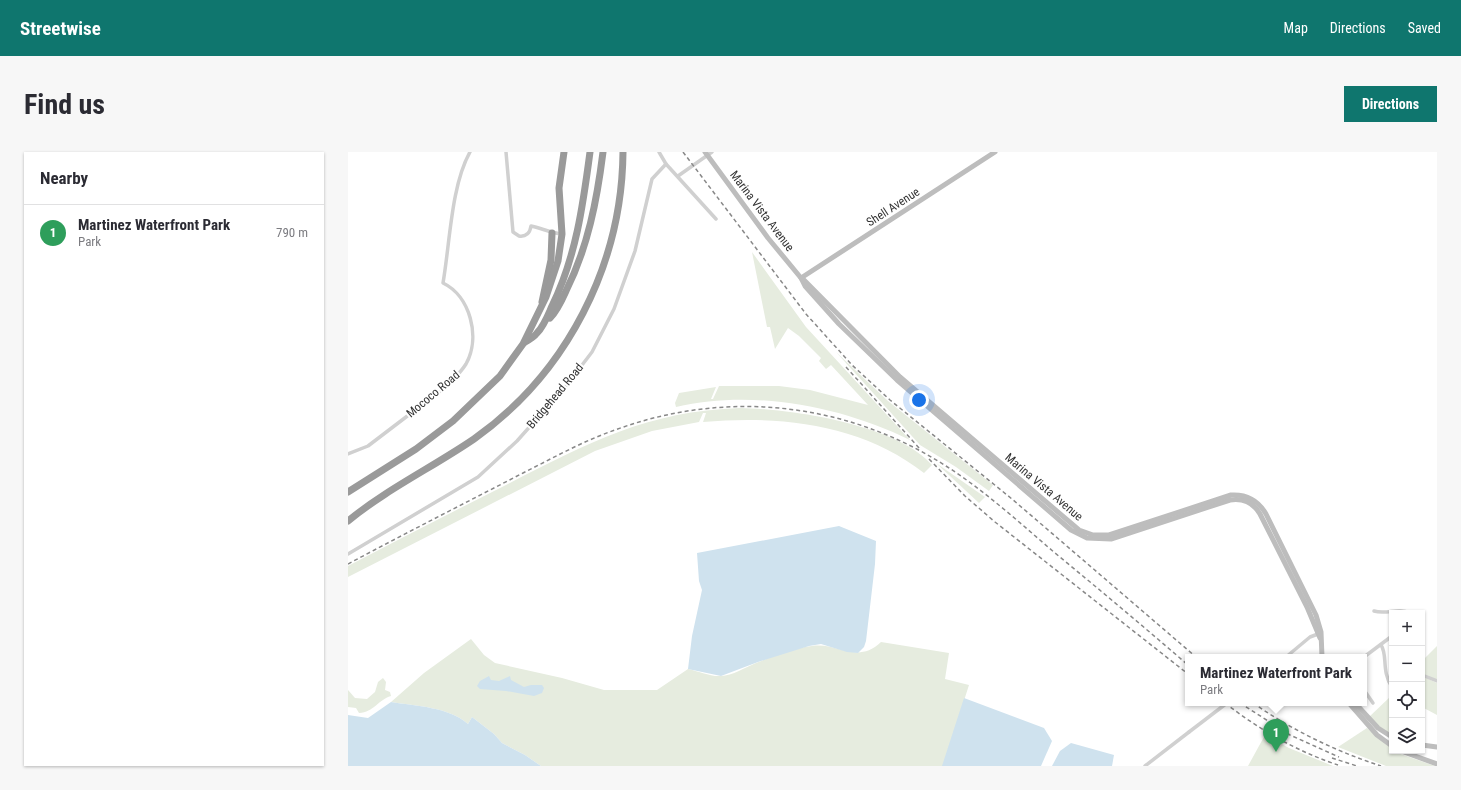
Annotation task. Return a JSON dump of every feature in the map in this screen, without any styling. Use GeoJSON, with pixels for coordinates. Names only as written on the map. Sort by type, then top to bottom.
{"type":"FeatureCollection","features":[{"type":"Feature","properties":{"kind":"highway"},"geometry":{"type":"LineString","coordinates":[[348,492],[378,474],[431,438],[481,396],[506,369],[523,344],[540,311],[556,270],[562,234],[559,188],[564,152]]}},
{"type":"Feature","properties":{"kind":"highway"},"geometry":{"type":"LineString","coordinates":[[523,344],[537,334],[563,283],[574,247],[581,215],[590,152]]}},
{"type":"Feature","properties":{"kind":"highway"},"geometry":{"type":"LineString","coordinates":[[543,324],[552,316],[560,304],[583,250],[594,213],[603,152]]}},
{"type":"Feature","properties":{"kind":"highway"},"geometry":{"type":"LineString","coordinates":[[348,521],[372,503],[467,444],[489,428],[520,400],[554,361],[583,314],[605,263],[618,209],[623,152]]}},
{"type":"Feature","properties":{"kind":"highway"},"geometry":{"type":"LineString","coordinates":[[540,311],[550,260],[552,233]]}},
{"type":"Feature","properties":{"kind":"main road","name":"Shell Avenue"},"geometry":{"type":"LineString","coordinates":[[801,278],[995,152]]}},
{"type":"Feature","properties":{"kind":"main road","name":"Marina Vista Avenue"},"geometry":{"type":"LineString","coordinates":[[708,153],[768,238],[816,299],[883,367],[1078,534],[1095,540],[1112,539],[1230,500],[1241,499],[1251,503],[1257,509],[1264,521],[1307,607],[1319,636],[1322,654]]}},
{"type":"Feature","properties":{"kind":"main road"},"geometry":{"type":"LineString","coordinates":[[1352,706],[1377,735],[1389,744]]}},
{"type":"Feature","properties":{"kind":"main road"},"geometry":{"type":"LineString","coordinates":[[1358,706],[1378,728],[1389,735]]}},
{"type":"Feature","properties":{"kind":"main road"},"geometry":{"type":"LineString","coordinates":[[1425,745],[1437,747]]}},
{"type":"Feature","properties":{"kind":"main road"},"geometry":{"type":"LineString","coordinates":[[1409,754],[1437,764]]}},
{"type":"Feature","properties":{"kind":"street","name":"Mococo Road"},"geometry":{"type":"LineString","coordinates":[[348,454],[368,446],[448,385],[458,375],[469,356],[472,339],[470,317],[458,294],[450,286],[443,283],[457,192],[463,166],[470,152]]}},
{"type":"Feature","properties":{"kind":"street"},"geometry":{"type":"LineString","coordinates":[[506,152],[513,232],[519,236],[525,236],[531,226],[544,229],[552,233],[562,234]]}},
{"type":"Feature","properties":{"kind":"street"},"geometry":{"type":"LineString","coordinates":[[659,152],[666,164],[716,220]]}},
{"type":"Feature","properties":{"kind":"street"},"geometry":{"type":"LineString","coordinates":[[678,176],[708,153]]}},
{"type":"Feature","properties":{"kind":"street","name":"Bridgehead Road"},"geometry":{"type":"LineString","coordinates":[[348,554],[478,477],[516,441],[566,386],[592,352],[614,309],[635,251],[652,179],[654,174],[666,164]]}},
{"type":"Feature","properties":{"kind":"street"},"geometry":{"type":"LineString","coordinates":[[1374,611],[1389,613]]}},
{"type":"Feature","properties":{"kind":"street"},"geometry":{"type":"LineString","coordinates":[[1289,654],[1310,636],[1319,636]]}},
{"type":"Feature","properties":{"kind":"street"},"geometry":{"type":"LineString","coordinates":[[1367,655],[1389,638]]}},
{"type":"Feature","properties":{"kind":"street"},"geometry":{"type":"LineString","coordinates":[[1381,645],[1384,651],[1385,670],[1390,682]]}},
{"type":"Feature","properties":{"kind":"street"},"geometry":{"type":"LineString","coordinates":[[1425,676],[1437,681]]}},
{"type":"Feature","properties":{"kind":"street"},"geometry":{"type":"LineString","coordinates":[[1367,694],[1373,703]]}},
{"type":"Feature","properties":{"kind":"street"},"geometry":{"type":"LineString","coordinates":[[1145,766],[1223,706]]}},
{"type":"Feature","properties":{"kind":"shaded area"},"geometry":{"type":"Polygon","coordinates":[[[752,252],[806,327],[910,440],[855,418],[796,404],[735,400],[705,402],[676,407],[675,403],[679,393],[716,387],[711,399],[713,399],[719,386],[779,386],[810,390],[868,405],[831,365],[826,369],[819,361],[821,358],[799,336],[788,328],[775,349],[770,327],[767,327],[752,252]]]}},
{"type":"Feature","properties":{"kind":"shaded area"},"geometry":{"type":"Polygon","coordinates":[[[836,352],[888,401],[993,485],[989,491],[956,467],[920,445],[836,352]]]}},
{"type":"Feature","properties":{"kind":"shaded area"},"geometry":{"type":"Polygon","coordinates":[[[740,408],[762,409],[815,416],[870,430],[895,439],[916,451],[932,465],[924,473],[900,456],[874,443],[847,433],[819,426],[761,420],[703,422],[706,413],[703,413],[699,422],[652,431],[595,451],[348,577],[348,566],[590,444],[618,432],[675,416],[706,410],[740,408]]]}},
{"type":"Feature","properties":{"kind":"shaded area"},"geometry":{"type":"Polygon","coordinates":[[[936,463],[985,497],[979,503],[936,463]]]}},
{"type":"Feature","properties":{"kind":"shaded area"},"geometry":{"type":"Polygon","coordinates":[[[471,639],[484,655],[495,663],[562,678],[604,690],[657,690],[688,669],[713,676],[725,676],[769,658],[798,649],[821,646],[847,651],[864,652],[872,649],[881,642],[949,653],[945,679],[969,685],[943,766],[541,766],[525,755],[502,743],[494,734],[472,717],[468,724],[451,714],[432,708],[391,702],[424,673],[471,639]]]}},
{"type":"Feature","properties":{"kind":"shaded area"},"geometry":{"type":"Polygon","coordinates":[[[1437,646],[1437,680],[1425,675],[1425,658],[1437,646]]]}},
{"type":"Feature","properties":{"kind":"shaded area"},"geometry":{"type":"Polygon","coordinates":[[[1425,677],[1437,683],[1437,715],[1425,709],[1425,677]]]}},
{"type":"Feature","properties":{"kind":"shaded area"},"geometry":{"type":"Polygon","coordinates":[[[383,678],[386,682],[385,690],[390,692],[391,696],[364,712],[359,713],[356,708],[348,707],[348,690],[355,698],[367,699],[375,692],[378,682],[383,678]]]}},
{"type":"Feature","properties":{"kind":"shaded area"},"geometry":{"type":"Polygon","coordinates":[[[1389,698],[1389,735],[1368,718],[1389,698]]]}},
{"type":"Feature","properties":{"kind":"shaded area"},"geometry":{"type":"Polygon","coordinates":[[[1367,728],[1389,746],[1389,754],[1401,754],[1435,766],[1386,766],[1338,747],[1367,728]]]}},
{"type":"Feature","properties":{"kind":"shaded area"},"geometry":{"type":"Polygon","coordinates":[[[1265,735],[1289,748],[1333,766],[1248,766],[1265,735]]]}},
{"type":"Feature","properties":{"kind":"water"},"geometry":{"type":"Polygon","coordinates":[[[839,526],[876,541],[875,564],[866,641],[864,647],[858,653],[847,652],[821,644],[809,646],[758,662],[721,676],[688,669],[692,636],[702,590],[699,581],[697,553],[839,526]]]}},
{"type":"Feature","properties":{"kind":"water"},"geometry":{"type":"Polygon","coordinates":[[[489,676],[491,680],[499,681],[510,676],[511,680],[524,687],[531,685],[542,685],[544,688],[542,693],[534,696],[506,691],[480,689],[477,686],[480,681],[489,676]]]}},
{"type":"Feature","properties":{"kind":"water"},"geometry":{"type":"Polygon","coordinates":[[[964,698],[1044,728],[1052,741],[1041,766],[942,766],[964,698]]]}},
{"type":"Feature","properties":{"kind":"water"},"geometry":{"type":"Polygon","coordinates":[[[391,702],[432,708],[460,718],[468,724],[472,717],[494,734],[502,743],[525,755],[541,766],[348,766],[348,715],[368,718],[391,702]]]}},
{"type":"Feature","properties":{"kind":"water"},"geometry":{"type":"Polygon","coordinates":[[[1071,743],[1114,755],[1112,766],[1052,766],[1060,751],[1071,743]]]}},
{"type":"Feature","properties":{"kind":"railway"},"geometry":{"type":"LineString","coordinates":[[683,152],[806,314],[852,365],[890,400],[1012,499],[1193,654]]}},
{"type":"Feature","properties":{"kind":"railway"},"geometry":{"type":"LineString","coordinates":[[846,367],[920,449]]}},
{"type":"Feature","properties":{"kind":"railway"},"geometry":{"type":"LineString","coordinates":[[348,564],[557,456],[591,439],[615,430],[657,417],[699,409],[742,406],[785,409],[827,416],[868,428],[908,444],[946,466],[975,486],[1002,508],[1185,662]]}},
{"type":"Feature","properties":{"kind":"railway"},"geometry":{"type":"LineString","coordinates":[[929,459],[965,496],[995,522],[1185,672]]}},
{"type":"Feature","properties":{"kind":"railway"},"geometry":{"type":"LineString","coordinates":[[1229,706],[1279,739],[1338,765]]}},
{"type":"Feature","properties":{"kind":"railway"},"geometry":{"type":"LineString","coordinates":[[1245,706],[1290,735],[1339,757]]}},
{"type":"Feature","properties":{"kind":"railway"},"geometry":{"type":"LineString","coordinates":[[1258,706],[1314,739],[1347,754],[1381,766]]}},
{"type":"Feature","properties":{"kind":"railway"},"geometry":{"type":"LineString","coordinates":[[1332,758],[1357,766]]}},
{"type":"Feature","properties":{"kind":"place","name":"Martinez Waterfront Park"},"geometry":{"type":"Point","coordinates":[1276,752]}}]}
